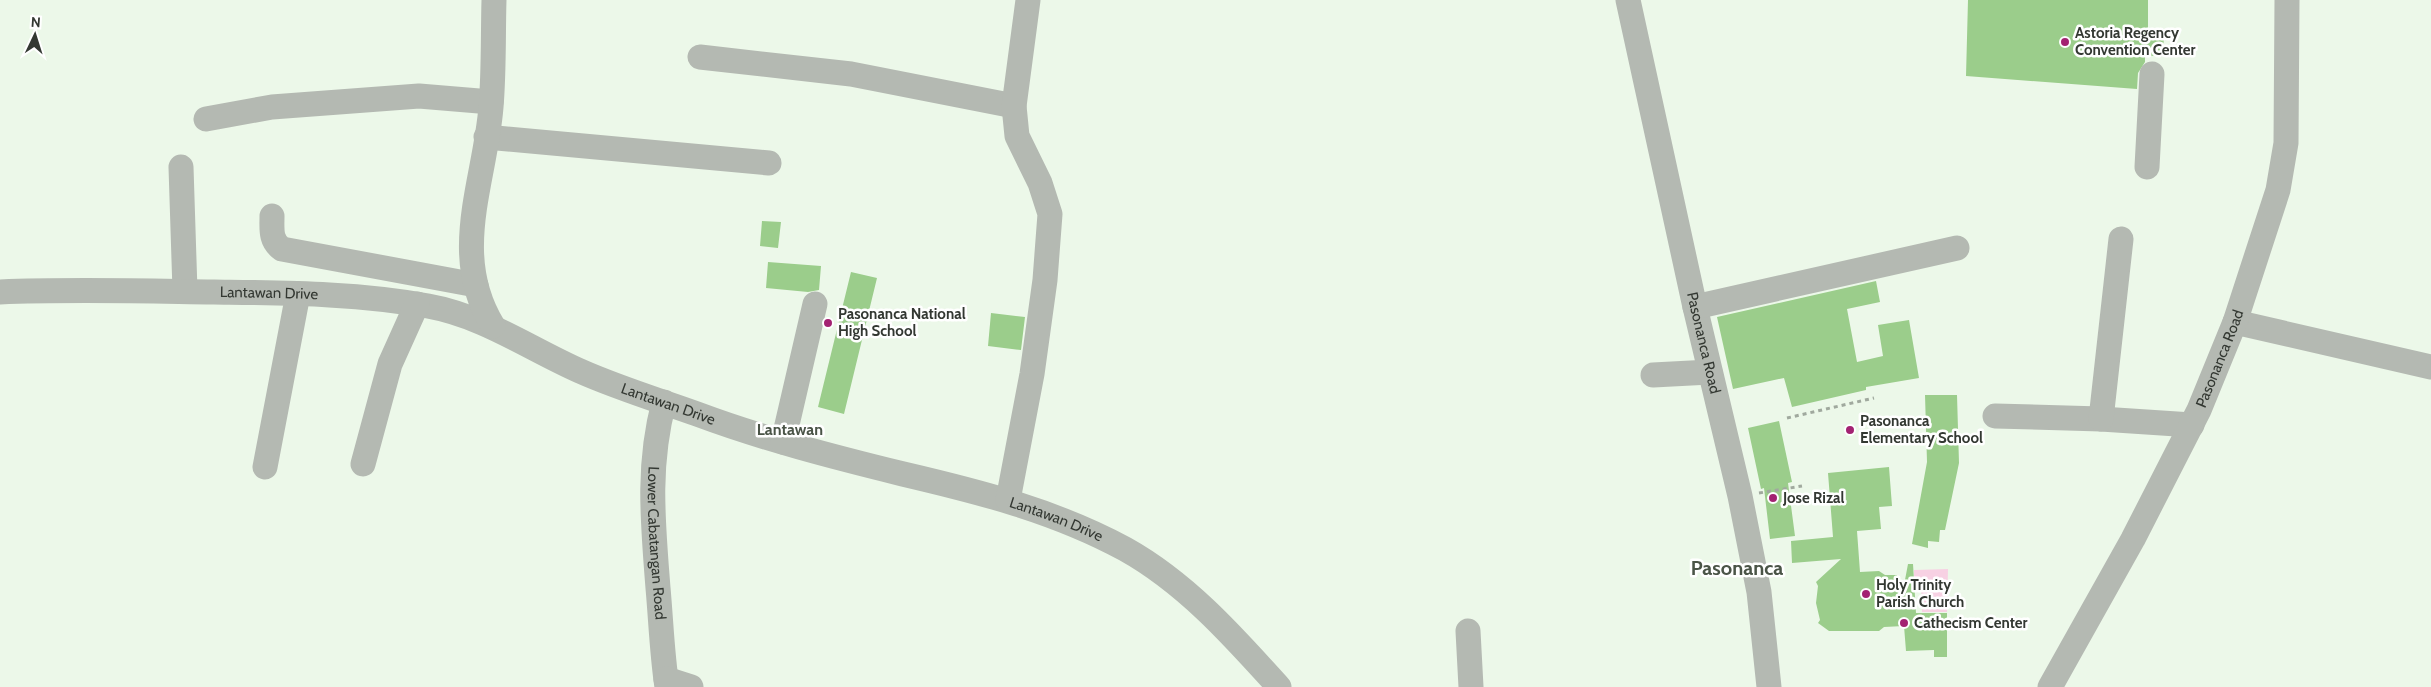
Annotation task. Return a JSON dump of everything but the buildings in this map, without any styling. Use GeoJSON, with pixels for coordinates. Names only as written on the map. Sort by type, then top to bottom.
{"type":"FeatureCollection","features":[{"type":"Feature","properties":{"kind":"street"},"geometry":{"type":"LineString","coordinates":[[492,326],[481,307],[476,285],[472,265],[471,223],[491,102],[494,0]]}},
{"type":"Feature","properties":{"kind":"street"},"geometry":{"type":"LineString","coordinates":[[1008,500],[1032,374],[1045,280],[1050,214],[1040,183],[1017,136],[1014,106],[1028,0]]}},
{"type":"Feature","properties":{"kind":"street","name":"Pasonanca Road"},"geometry":{"type":"LineString","coordinates":[[1628,0],[1710,372],[1740,496],[1764,627],[1769,687]]}},
{"type":"Feature","properties":{"kind":"street","name":"Pasonanca Road"},"geometry":{"type":"LineString","coordinates":[[2050,687],[2133,539],[2192,425],[2235,322],[2278,190],[2286,144],[2287,0]]}},
{"type":"Feature","properties":{"kind":"street"},"geometry":{"type":"LineString","coordinates":[[700,57],[850,74],[1014,106]]}},
{"type":"Feature","properties":{"kind":"street"},"geometry":{"type":"LineString","coordinates":[[2147,167],[2152,74]]}},
{"type":"Feature","properties":{"kind":"street"},"geometry":{"type":"LineString","coordinates":[[206,119],[272,108],[419,96],[491,102]]}},
{"type":"Feature","properties":{"kind":"street"},"geometry":{"type":"LineString","coordinates":[[486,137],[769,163]]}},
{"type":"Feature","properties":{"kind":"street"},"geometry":{"type":"LineString","coordinates":[[181,166],[185,291]]}},
{"type":"Feature","properties":{"kind":"street"},"geometry":{"type":"LineString","coordinates":[[272,216],[272,239],[275,245],[282,249],[476,285]]}},
{"type":"Feature","properties":{"kind":"street"},"geometry":{"type":"LineString","coordinates":[[2100,419],[2121,239]]}},
{"type":"Feature","properties":{"kind":"street"},"geometry":{"type":"LineString","coordinates":[[1696,307],[1957,248]]}},
{"type":"Feature","properties":{"kind":"street","name":"Lantawan Drive"},"geometry":{"type":"LineString","coordinates":[[0,292],[185,291],[298,294],[371,298],[442,309],[492,326],[581,371],[724,424],[783,442],[1008,500],[1054,515],[1125,549],[1162,573],[1242,644],[1279,687]]}},
{"type":"Feature","properties":{"kind":"street"},"geometry":{"type":"LineString","coordinates":[[265,467],[298,294]]}},
{"type":"Feature","properties":{"kind":"street"},"geometry":{"type":"LineString","coordinates":[[363,464],[390,364],[417,304]]}},
{"type":"Feature","properties":{"kind":"street"},"geometry":{"type":"LineString","coordinates":[[783,442],[815,304]]}},
{"type":"Feature","properties":{"kind":"street"},"geometry":{"type":"LineString","coordinates":[[2235,322],[2431,367]]}},
{"type":"Feature","properties":{"kind":"street"},"geometry":{"type":"LineString","coordinates":[[1653,375],[1710,372]]}},
{"type":"Feature","properties":{"kind":"street","name":"Lower Cabatangan Road"},"geometry":{"type":"LineString","coordinates":[[664,402],[653,451],[652,481],[666,683]]}},
{"type":"Feature","properties":{"kind":"street"},"geometry":{"type":"LineString","coordinates":[[1995,416],[2100,419],[2192,425]]}},
{"type":"Feature","properties":{"kind":"street"},"geometry":{"type":"LineString","coordinates":[[1468,631],[1471,687]]}},
{"type":"Feature","properties":{"kind":"street"},"geometry":{"type":"LineString","coordinates":[[666,683],[691,687]]}},
{"type":"Feature","properties":{"kind":"path"},"geometry":{"type":"LineString","coordinates":[[1787,418],[1874,398]]}},
{"type":"Feature","properties":{"kind":"path"},"geometry":{"type":"LineString","coordinates":[[1755,494],[1802,486]]}},
{"type":"Feature","properties":{"kind":"shaded area"},"geometry":{"type":"Polygon","coordinates":[[[1948,569],[1947,612],[1922,612],[1921,580],[1914,580],[1914,570],[1948,569]]]}},
{"type":"Feature","properties":{"kind":"place","name":"Astoria Regency Convention Center"},"geometry":{"type":"Point","coordinates":[2065,42]}},
{"type":"Feature","properties":{"kind":"place","name":"Pasonanca National High School"},"geometry":{"type":"Point","coordinates":[828,323]}},
{"type":"Feature","properties":{"kind":"place","name":"Pasonanca Elementary School"},"geometry":{"type":"Point","coordinates":[1850,430]}},
{"type":"Feature","properties":{"kind":"place","name":"Jose Rizal"},"geometry":{"type":"Point","coordinates":[1773,498]}},
{"type":"Feature","properties":{"kind":"place","name":"Holy Trinity Parish Church"},"geometry":{"type":"Point","coordinates":[1866,594]}},
{"type":"Feature","properties":{"kind":"place","name":"Cathecism Center"},"geometry":{"type":"Point","coordinates":[1904,623]}},
{"type":"Feature","properties":{"kind":"district","name":"Lantawan"},"geometry":{"type":"Point","coordinates":[790,429]}},
{"type":"Feature","properties":{"kind":"district","name":"Pasonanca"},"geometry":{"type":"Point","coordinates":[1737,568]}}]}
